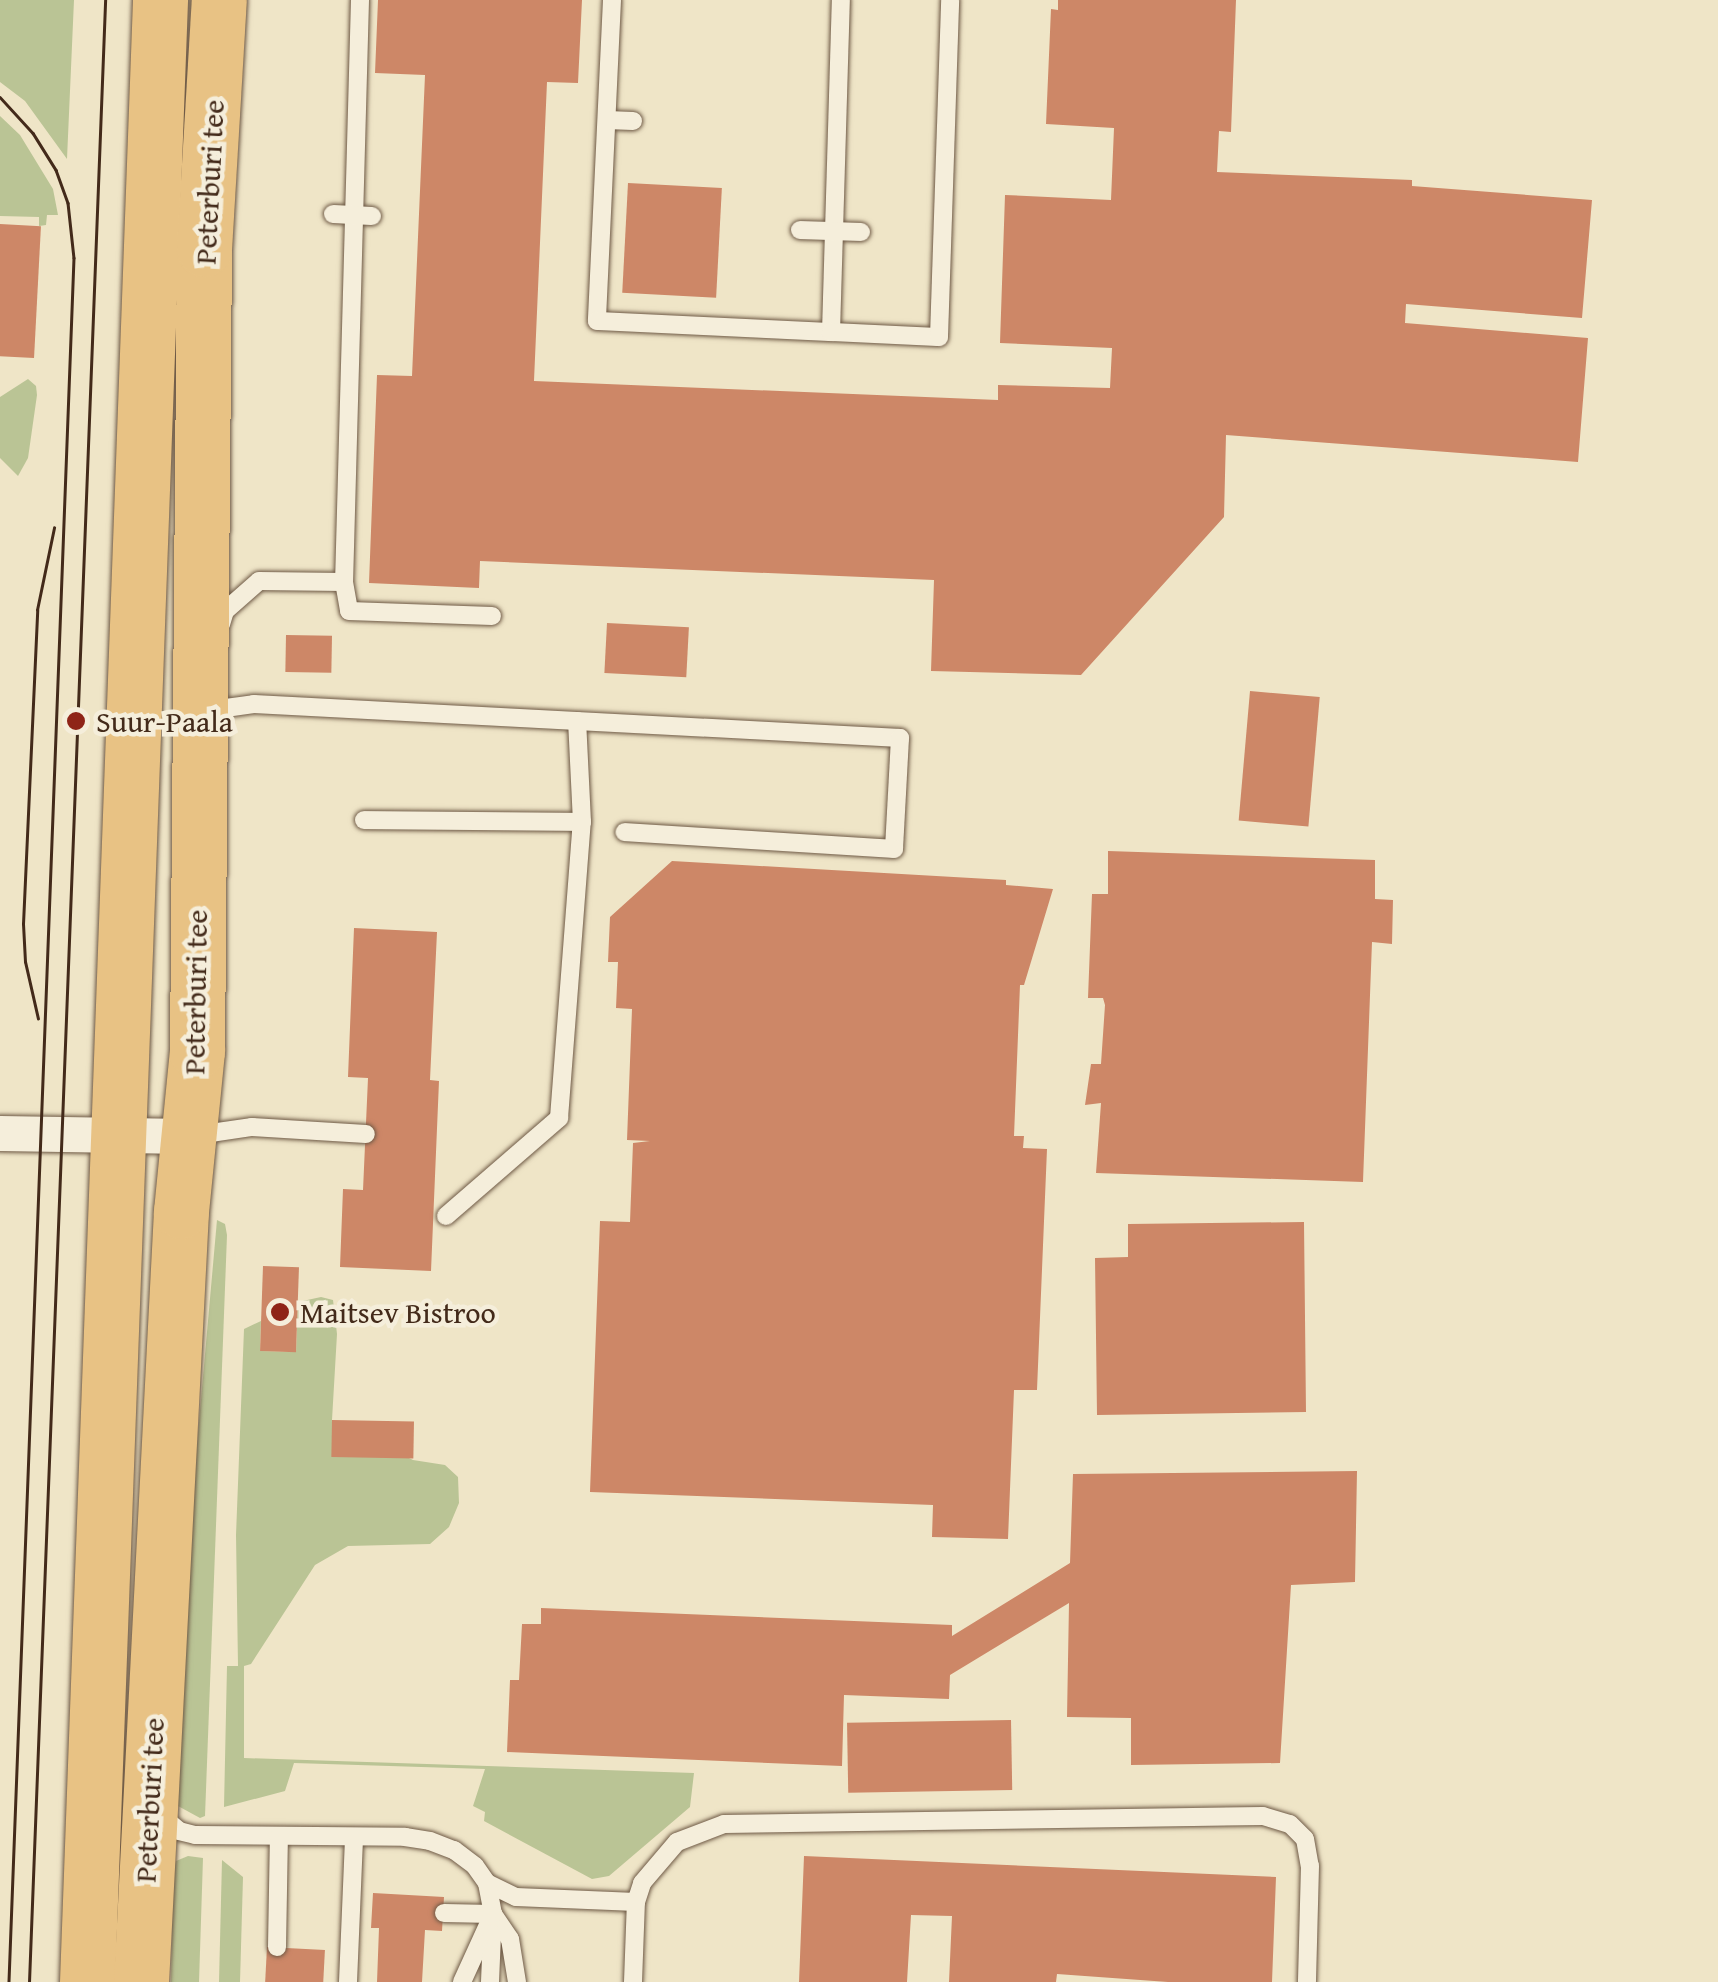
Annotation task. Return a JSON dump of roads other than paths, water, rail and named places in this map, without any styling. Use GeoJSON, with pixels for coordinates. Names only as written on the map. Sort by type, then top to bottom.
{"type":"FeatureCollection","features":[{"type":"Feature","properties":{"kind":"highway","name":"Peterburi tee"},"geometry":{"type":"LineString","coordinates":[[87,1982],[160,0]]}},
{"type":"Feature","properties":{"kind":"highway","name":"Peterburi tee"},"geometry":{"type":"LineString","coordinates":[[141,1982],[148,1795],[187,1136],[197,1051],[204,249],[219,0]]}},
{"type":"Feature","properties":{"kind":"street"},"geometry":{"type":"LineString","coordinates":[[0,1133],[187,1136]]}},
{"type":"Feature","properties":{"kind":"lane"},"geometry":{"type":"LineString","coordinates":[[360,0],[363,216],[344,582],[350,611],[492,616]]}},
{"type":"Feature","properties":{"kind":"lane"},"geometry":{"type":"LineString","coordinates":[[612,0],[597,321],[940,337],[950,0]]}},
{"type":"Feature","properties":{"kind":"lane"},"geometry":{"type":"LineString","coordinates":[[830,332],[841,0]]}},
{"type":"Feature","properties":{"kind":"lane"},"geometry":{"type":"LineString","coordinates":[[606,120],[633,121]]}},
{"type":"Feature","properties":{"kind":"lane"},"geometry":{"type":"LineString","coordinates":[[333,214],[363,216]]}},
{"type":"Feature","properties":{"kind":"lane"},"geometry":{"type":"LineString","coordinates":[[800,230],[860,232]]}},
{"type":"Feature","properties":{"kind":"lane"},"geometry":{"type":"LineString","coordinates":[[344,582],[260,580],[241,594],[225,610],[198,712],[254,704],[900,738],[894,850],[625,832]]}},
{"type":"Feature","properties":{"kind":"lane"},"geometry":{"type":"LineString","coordinates":[[446,1216],[558,1118],[582,822],[576,721]]}},
{"type":"Feature","properties":{"kind":"lane"},"geometry":{"type":"LineString","coordinates":[[364,820],[582,822]]}},
{"type":"Feature","properties":{"kind":"lane"},"geometry":{"type":"LineString","coordinates":[[187,1136],[252,1127],[366,1134]]}},
{"type":"Feature","properties":{"kind":"lane"},"geometry":{"type":"LineString","coordinates":[[148,1795],[164,1820],[179,1831],[214,1837],[430,1841],[454,1850],[475,1866],[487,1883],[492,1914],[490,1982]]}},
{"type":"Feature","properties":{"kind":"lane"},"geometry":{"type":"LineString","coordinates":[[634,1982],[636,1902],[642,1883],[677,1842],[724,1824],[1263,1816],[1290,1824],[1305,1840],[1310,1866],[1307,1982]]}},
{"type":"Feature","properties":{"kind":"lane"},"geometry":{"type":"LineString","coordinates":[[276,1947],[280,1837]]}},
{"type":"Feature","properties":{"kind":"lane"},"geometry":{"type":"LineString","coordinates":[[348,1982],[354,1837]]}},
{"type":"Feature","properties":{"kind":"lane"},"geometry":{"type":"LineString","coordinates":[[487,1883],[516,1897],[540,1902],[636,1902]]}},
{"type":"Feature","properties":{"kind":"lane"},"geometry":{"type":"LineString","coordinates":[[351,1909],[372,1910]]}},
{"type":"Feature","properties":{"kind":"lane"},"geometry":{"type":"LineString","coordinates":[[444,1913],[492,1914]]}},
{"type":"Feature","properties":{"kind":"lane"},"geometry":{"type":"LineString","coordinates":[[462,1982],[492,1914]]}},
{"type":"Feature","properties":{"kind":"lane"},"geometry":{"type":"LineString","coordinates":[[492,1914],[510,1939],[517,1982]]}},
{"type":"Feature","properties":{"kind":"tram line"},"geometry":{"type":"LineString","coordinates":[[29,1982],[105,0]]}},
{"type":"Feature","properties":{"kind":"tram line"},"geometry":{"type":"LineString","coordinates":[[0,97],[33,133],[56,170],[68,203],[74,258],[9,1982]]}},
{"type":"Feature","properties":{"kind":"tram line"},"geometry":{"type":"LineString","coordinates":[[38,1019],[25,962],[23,924],[37,610],[54,528]]}},
{"type":"Feature","properties":{"kind":"place","name":"Suur-Paala"},"geometry":{"type":"Point","coordinates":[76,721]}},
{"type":"Feature","properties":{"kind":"place","name":"Maitsev Bistroo"},"geometry":{"type":"Point","coordinates":[280,1312]}}]}
